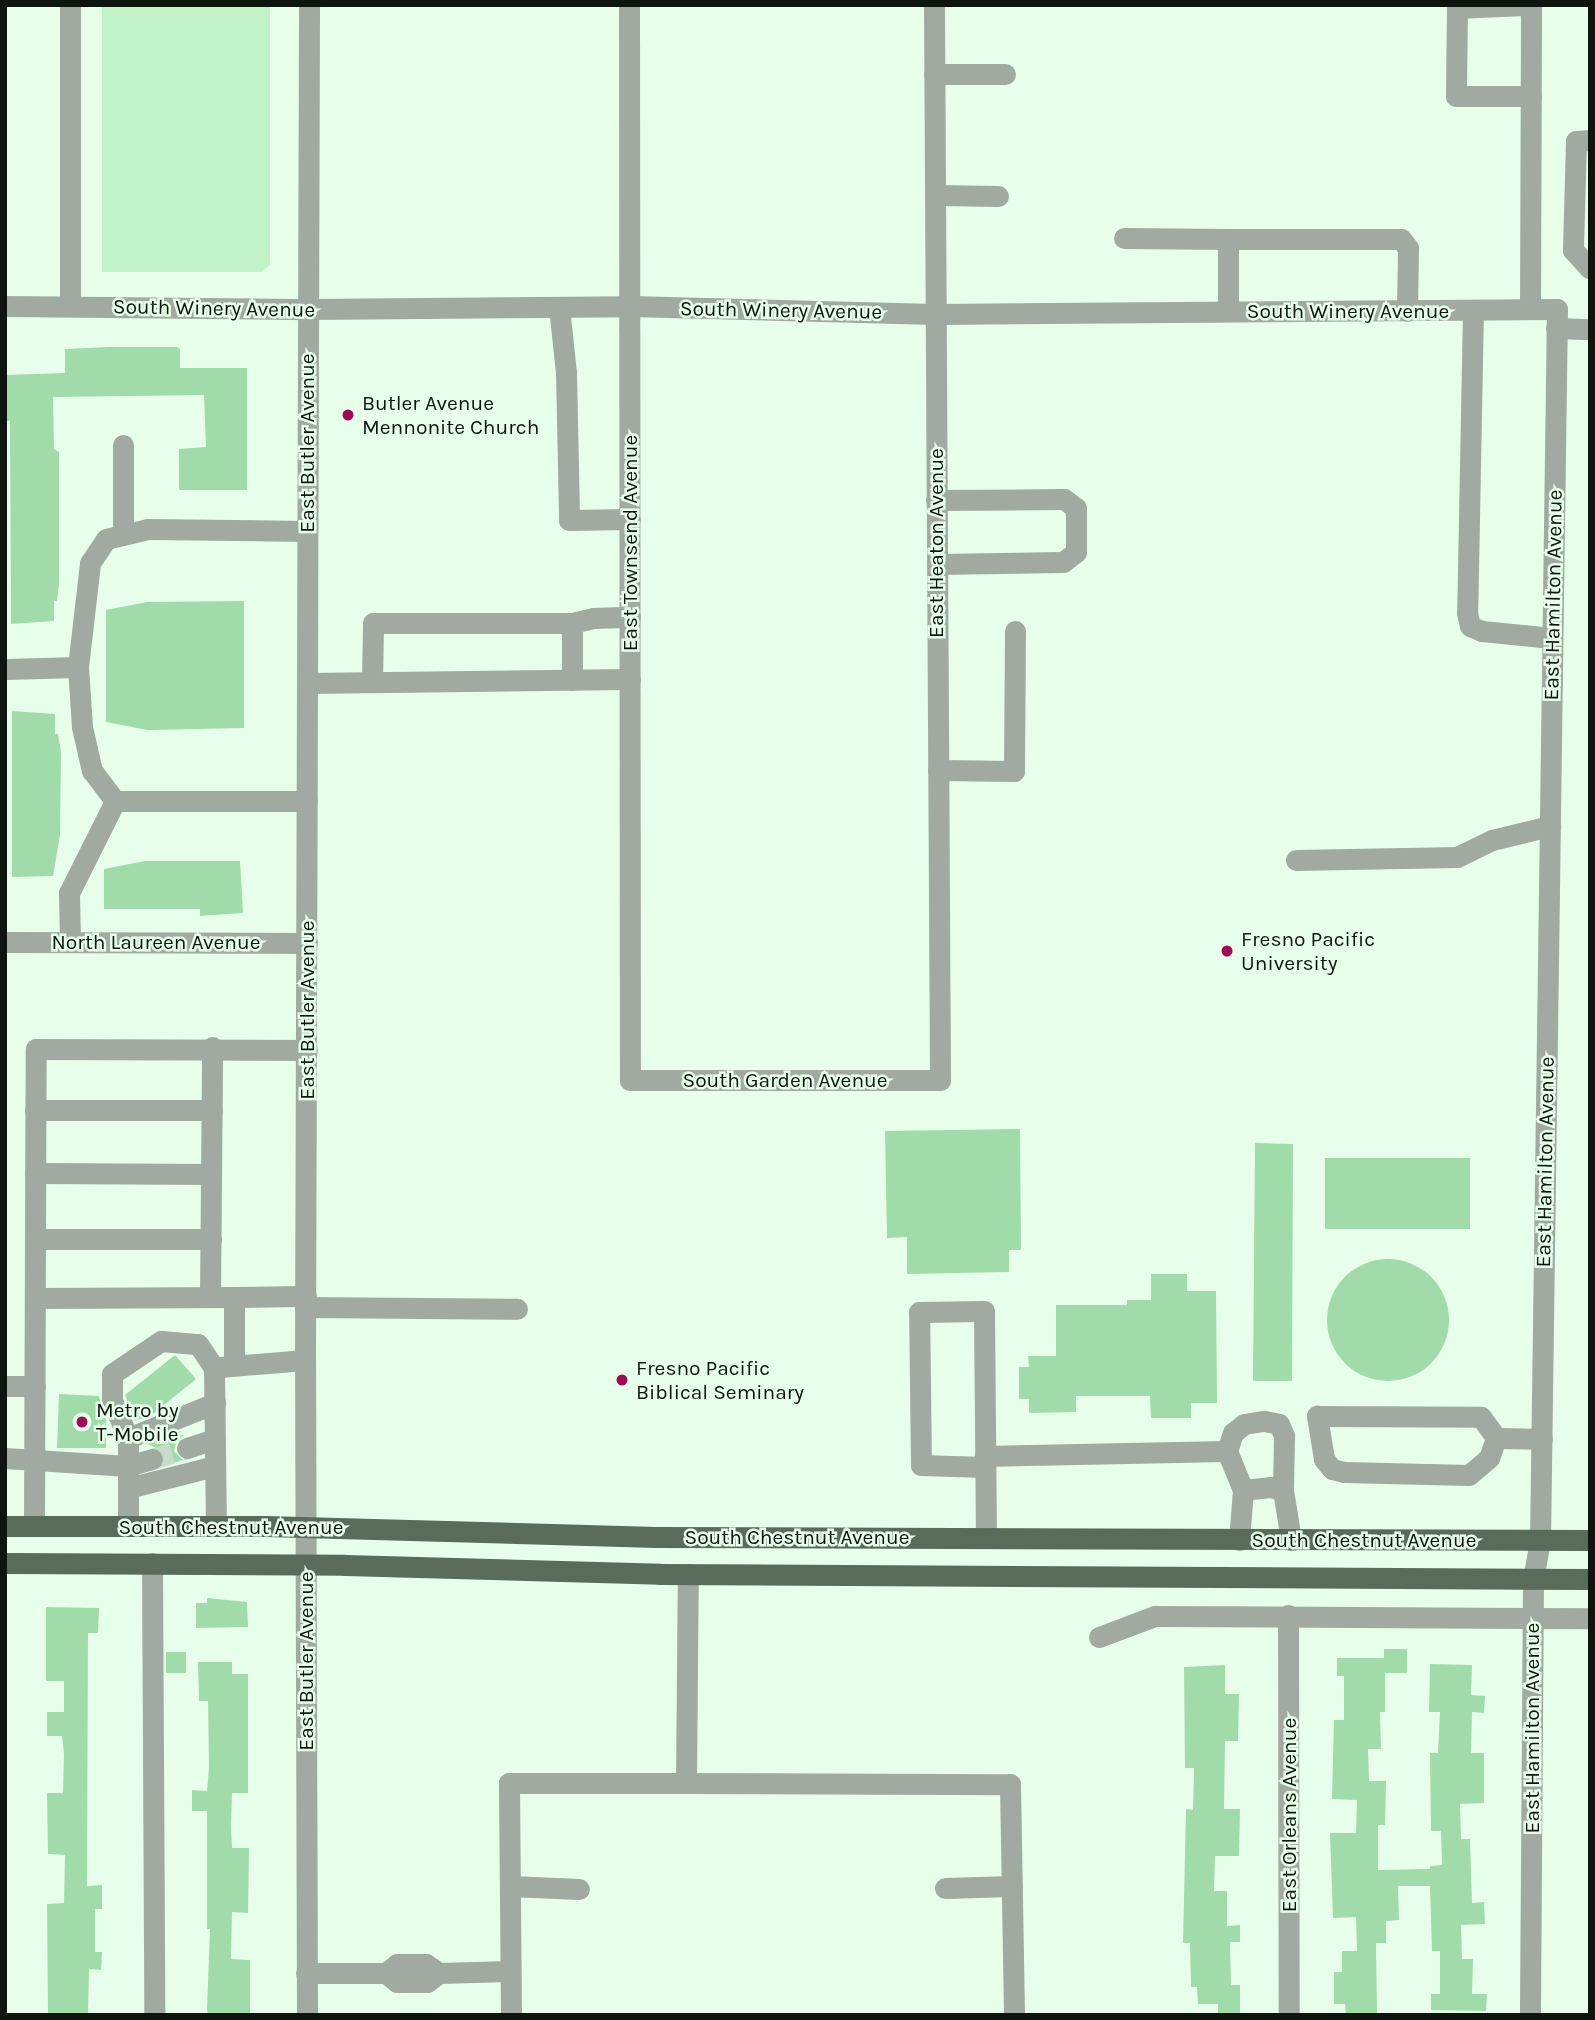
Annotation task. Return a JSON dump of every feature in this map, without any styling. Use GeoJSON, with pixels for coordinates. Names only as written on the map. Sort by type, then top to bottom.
{"type":"FeatureCollection","features":[{"type":"Feature","properties":{"kind":"main road","name":"South Chestnut Avenue"},"geometry":{"type":"LineString","coordinates":[[5,1526],[305,1527],[656,1537],[1590,1541]]}},
{"type":"Feature","properties":{"kind":"main road","name":"South Chestnut Avenue"},"geometry":{"type":"LineString","coordinates":[[5,1563],[305,1564],[688,1574],[1590,1579]]}},
{"type":"Feature","properties":{"kind":"street"},"geometry":{"type":"LineString","coordinates":[[70,5],[70,306]]}},
{"type":"Feature","properties":{"kind":"street","name":"East Butler Avenue"},"geometry":{"type":"LineString","coordinates":[[307,2015],[305,1360],[309,5]]}},
{"type":"Feature","properties":{"kind":"street","name":"East Townsend Avenue"},"geometry":{"type":"LineString","coordinates":[[629,5],[630,1080]]}},
{"type":"Feature","properties":{"kind":"street","name":"East Heaton Avenue"},"geometry":{"type":"LineString","coordinates":[[934,5],[940,1080]]}},
{"type":"Feature","properties":{"kind":"street"},"geometry":{"type":"LineString","coordinates":[[1525,5],[1457,8],[1456,96],[1531,96]]}},
{"type":"Feature","properties":{"kind":"street"},"geometry":{"type":"LineString","coordinates":[[1530,309],[1531,5]]}},
{"type":"Feature","properties":{"kind":"street"},"geometry":{"type":"LineString","coordinates":[[934,74],[1005,74]]}},
{"type":"Feature","properties":{"kind":"street"},"geometry":{"type":"LineString","coordinates":[[1590,140],[1576,141],[1573,250],[1590,269]]}},
{"type":"Feature","properties":{"kind":"street"},"geometry":{"type":"LineString","coordinates":[[934,195],[999,196]]}},
{"type":"Feature","properties":{"kind":"street"},"geometry":{"type":"LineString","coordinates":[[1124,238],[1401,239],[1408,248],[1407,311]]}},
{"type":"Feature","properties":{"kind":"street"},"geometry":{"type":"LineString","coordinates":[[1228,239],[1228,312]]}},
{"type":"Feature","properties":{"kind":"street","name":"South Winery Avenue"},"geometry":{"type":"LineString","coordinates":[[5,306],[308,309],[630,306],[935,314],[1530,309],[1590,328]]}},
{"type":"Feature","properties":{"kind":"street"},"geometry":{"type":"LineString","coordinates":[[559,307],[566,372],[569,520],[630,519]]}},
{"type":"Feature","properties":{"kind":"street"},"geometry":{"type":"LineString","coordinates":[[1473,310],[1467,613],[1470,626],[1482,632],[1552,638]]}},
{"type":"Feature","properties":{"kind":"street","name":"East Hamilton Avenue"},"geometry":{"type":"LineString","coordinates":[[1530,2015],[1533,1579],[1540,1540],[1542,1439],[1557,318]]}},
{"type":"Feature","properties":{"kind":"street"},"geometry":{"type":"LineString","coordinates":[[123,444],[123,535]]}},
{"type":"Feature","properties":{"kind":"street"},"geometry":{"type":"LineString","coordinates":[[936,500],[1064,499],[1076,508],[1076,552],[1063,562],[937,564]]}},
{"type":"Feature","properties":{"kind":"street"},"geometry":{"type":"LineString","coordinates":[[115,801],[92,771],[82,727],[78,667],[90,563],[106,539],[148,529],[307,531]]}},
{"type":"Feature","properties":{"kind":"street"},"geometry":{"type":"LineString","coordinates":[[372,682],[373,624],[572,623],[593,618],[630,617]]}},
{"type":"Feature","properties":{"kind":"street"},"geometry":{"type":"LineString","coordinates":[[572,623],[572,680]]}},
{"type":"Feature","properties":{"kind":"street"},"geometry":{"type":"LineString","coordinates":[[938,770],[1014,771],[1015,631]]}},
{"type":"Feature","properties":{"kind":"street"},"geometry":{"type":"LineString","coordinates":[[6,668],[78,667]]}},
{"type":"Feature","properties":{"kind":"street"},"geometry":{"type":"LineString","coordinates":[[307,683],[630,679]]}},
{"type":"Feature","properties":{"kind":"street"},"geometry":{"type":"LineString","coordinates":[[115,801],[307,801]]}},
{"type":"Feature","properties":{"kind":"street"},"geometry":{"type":"LineString","coordinates":[[70,941],[69,893],[115,801]]}},
{"type":"Feature","properties":{"kind":"street"},"geometry":{"type":"LineString","coordinates":[[1296,860],[1457,858],[1492,840],[1550,826]]}},
{"type":"Feature","properties":{"kind":"street","name":"North Laureen Avenue"},"geometry":{"type":"LineString","coordinates":[[5,942],[307,943]]}},
{"type":"Feature","properties":{"kind":"street"},"geometry":{"type":"LineString","coordinates":[[210,1296],[212,1048]]}},
{"type":"Feature","properties":{"kind":"street"},"geometry":{"type":"LineString","coordinates":[[34,1526],[36,1049],[307,1050]]}},
{"type":"Feature","properties":{"kind":"street","name":"South Garden Avenue"},"geometry":{"type":"LineString","coordinates":[[630,1080],[940,1080]]}},
{"type":"Feature","properties":{"kind":"street"},"geometry":{"type":"LineString","coordinates":[[35,1110],[212,1110]]}},
{"type":"Feature","properties":{"kind":"street"},"geometry":{"type":"LineString","coordinates":[[35,1173],[211,1174]]}},
{"type":"Feature","properties":{"kind":"street"},"geometry":{"type":"LineString","coordinates":[[35,1239],[211,1239]]}},
{"type":"Feature","properties":{"kind":"street"},"geometry":{"type":"LineString","coordinates":[[35,1297],[210,1296],[517,1309]]}},
{"type":"Feature","properties":{"kind":"street"},"geometry":{"type":"LineString","coordinates":[[216,1526],[215,1403],[224,1366],[234,1297]]}},
{"type":"Feature","properties":{"kind":"street"},"geometry":{"type":"LineString","coordinates":[[986,1538],[985,1461],[984,1311],[919,1312],[922,1465],[985,1461],[1227,1451]]}},
{"type":"Feature","properties":{"kind":"street"},"geometry":{"type":"LineString","coordinates":[[128,1526],[128,1438],[112,1400],[112,1374],[161,1341],[198,1344],[224,1366],[305,1360]]}},
{"type":"Feature","properties":{"kind":"street"},"geometry":{"type":"LineString","coordinates":[[5,1386],[35,1386]]}},
{"type":"Feature","properties":{"kind":"street"},"geometry":{"type":"LineString","coordinates":[[128,1438],[215,1403]]}},
{"type":"Feature","properties":{"kind":"street"},"geometry":{"type":"LineString","coordinates":[[1239,1539],[1244,1490],[1227,1451],[1233,1433],[1244,1424],[1264,1421],[1279,1424],[1317,1416],[1481,1417],[1488,1422],[1496,1438],[1489,1458],[1469,1475],[1344,1472],[1332,1469],[1324,1459],[1317,1416]]}},
{"type":"Feature","properties":{"kind":"street"},"geometry":{"type":"LineString","coordinates":[[1279,1424],[1284,1436],[1283,1490],[1291,1539]]}},
{"type":"Feature","properties":{"kind":"street"},"geometry":{"type":"LineString","coordinates":[[1496,1438],[1542,1439]]}},
{"type":"Feature","properties":{"kind":"street"},"geometry":{"type":"LineString","coordinates":[[187,1448],[215,1439]]}},
{"type":"Feature","properties":{"kind":"street"},"geometry":{"type":"LineString","coordinates":[[5,1458],[34,1459],[128,1477],[215,1466]]}},
{"type":"Feature","properties":{"kind":"street"},"geometry":{"type":"LineString","coordinates":[[128,1477],[152,1459]]}},
{"type":"Feature","properties":{"kind":"street"},"geometry":{"type":"LineString","coordinates":[[1244,1490],[1270,1487],[1283,1490]]}},
{"type":"Feature","properties":{"kind":"street"},"geometry":{"type":"LineString","coordinates":[[152,1563],[154,2015]]}},
{"type":"Feature","properties":{"kind":"street"},"geometry":{"type":"LineString","coordinates":[[686,1783],[688,1574]]}},
{"type":"Feature","properties":{"kind":"street","name":"East Orleans Avenue"},"geometry":{"type":"LineString","coordinates":[[1289,1615],[1289,2015]]}},
{"type":"Feature","properties":{"kind":"street"},"geometry":{"type":"LineString","coordinates":[[1099,1637],[1155,1616],[1590,1618]]}},
{"type":"Feature","properties":{"kind":"street"},"geometry":{"type":"LineString","coordinates":[[511,2015],[509,1783],[1010,1784],[1014,2015]]}},
{"type":"Feature","properties":{"kind":"street"},"geometry":{"type":"LineString","coordinates":[[509,1886],[579,1889]]}},
{"type":"Feature","properties":{"kind":"street"},"geometry":{"type":"LineString","coordinates":[[944,1888],[1012,1886]]}},
{"type":"Feature","properties":{"kind":"street"},"geometry":{"type":"LineString","coordinates":[[306,1973],[386,1973],[397,1982],[427,1982],[439,1973],[510,1971]]}},
{"type":"Feature","properties":{"kind":"green space"},"geometry":{"type":"Polygon","coordinates":[[[102,5],[270,5],[270,265],[262,272],[102,272],[102,5]]]}},
{"type":"Feature","properties":{"kind":"building"},"geometry":{"type":"Polygon","coordinates":[[[177,347],[180,349],[180,368],[247,368],[247,490],[179,490],[179,449],[206,447],[204,395],[53,397],[54,449],[59,452],[59,583],[57,601],[54,601],[54,621],[11,624],[10,421],[5,421],[5,375],[65,373],[65,349],[177,347]]]}},
{"type":"Feature","properties":{"kind":"building"},"geometry":{"type":"Polygon","coordinates":[[[244,601],[244,728],[148,730],[106,722],[106,610],[147,602],[244,601]]]}},
{"type":"Feature","properties":{"kind":"building"},"geometry":{"type":"Polygon","coordinates":[[[12,711],[55,714],[55,734],[58,734],[61,752],[60,835],[53,876],[12,877],[12,711]]]}},
{"type":"Feature","properties":{"kind":"building"},"geometry":{"type":"Polygon","coordinates":[[[145,861],[240,861],[243,913],[200,916],[200,909],[104,909],[104,869],[145,861]]]}},
{"type":"Feature","properties":{"kind":"building"},"geometry":{"type":"Polygon","coordinates":[[[1020,1129],[1021,1250],[1009,1250],[1009,1272],[907,1274],[907,1237],[887,1238],[885,1131],[1020,1129]]]}},
{"type":"Feature","properties":{"kind":"building"},"geometry":{"type":"Polygon","coordinates":[[[1255,1143],[1293,1144],[1292,1381],[1253,1381],[1255,1143]]]}},
{"type":"Feature","properties":{"kind":"building"},"geometry":{"type":"Polygon","coordinates":[[[1325,1158],[1470,1158],[1470,1229],[1325,1229],[1325,1158]]]}},
{"type":"Feature","properties":{"kind":"building"},"geometry":{"type":"Polygon","coordinates":[[[1388,1259],[1411,1264],[1431,1277],[1444,1297],[1449,1320],[1444,1343],[1431,1363],[1411,1376],[1388,1381],[1365,1376],[1345,1363],[1332,1343],[1327,1320],[1332,1297],[1345,1277],[1365,1264],[1388,1259]]]}},
{"type":"Feature","properties":{"kind":"building"},"geometry":{"type":"Polygon","coordinates":[[[1151,1274],[1187,1274],[1187,1291],[1216,1291],[1217,1403],[1191,1403],[1191,1418],[1151,1418],[1150,1396],[1076,1396],[1076,1412],[1029,1413],[1029,1399],[1019,1399],[1019,1367],[1029,1367],[1028,1356],[1056,1356],[1056,1305],[1127,1305],[1127,1300],[1151,1300],[1151,1274]]]}},
{"type":"Feature","properties":{"kind":"building"},"geometry":{"type":"Polygon","coordinates":[[[175,1355],[196,1379],[153,1414],[135,1421],[125,1395],[175,1355]]]}},
{"type":"Feature","properties":{"kind":"building","name":"Metro by T-Mobile"},"geometry":{"type":"Polygon","coordinates":[[[59,1394],[99,1396],[106,1420],[106,1448],[57,1448],[59,1394]]]}},
{"type":"Feature","properties":{"kind":"building"},"geometry":{"type":"Polygon","coordinates":[[[181,1431],[183,1436],[177,1440],[174,1451],[183,1460],[163,1466],[165,1456],[162,1450],[147,1444],[181,1431]]]}},
{"type":"Feature","properties":{"kind":"building"},"geometry":{"type":"Polygon","coordinates":[[[207,1598],[247,1602],[248,1627],[196,1628],[196,1603],[207,1603],[207,1598]]]}},
{"type":"Feature","properties":{"kind":"building"},"geometry":{"type":"Polygon","coordinates":[[[46,1607],[99,1608],[98,1633],[88,1633],[87,1886],[102,1885],[102,1909],[95,1909],[95,1952],[102,1952],[101,1970],[89,1969],[88,2015],[48,2015],[47,1904],[64,1903],[65,1855],[48,1854],[47,1793],[63,1793],[64,1754],[62,1736],[47,1736],[47,1712],[64,1712],[64,1681],[46,1681],[46,1607]]]}},
{"type":"Feature","properties":{"kind":"building"},"geometry":{"type":"Polygon","coordinates":[[[1384,1649],[1407,1649],[1407,1673],[1385,1673],[1385,1712],[1380,1712],[1381,1749],[1368,1749],[1369,1781],[1386,1781],[1385,1825],[1378,1825],[1378,1870],[1430,1869],[1430,1866],[1442,1865],[1441,1831],[1431,1831],[1430,1753],[1438,1753],[1440,1712],[1429,1712],[1430,1664],[1472,1665],[1471,1695],[1485,1696],[1484,1713],[1472,1712],[1471,1753],[1484,1753],[1484,1803],[1460,1804],[1461,1839],[1470,1839],[1472,1903],[1484,1902],[1485,1924],[1461,1925],[1462,1959],[1473,1959],[1472,1994],[1487,1994],[1486,2011],[1431,2010],[1431,1994],[1440,1994],[1440,1951],[1432,1951],[1430,1886],[1398,1886],[1399,1920],[1386,1921],[1386,1943],[1376,1943],[1377,2015],[1346,2015],[1345,2004],[1334,2004],[1334,1972],[1342,1972],[1342,1951],[1357,1951],[1356,1917],[1333,1918],[1330,1833],[1356,1833],[1357,1800],[1332,1799],[1334,1720],[1344,1720],[1344,1676],[1337,1676],[1337,1658],[1384,1658],[1384,1649]]]}},
{"type":"Feature","properties":{"kind":"building"},"geometry":{"type":"Polygon","coordinates":[[[166,1652],[186,1652],[186,1673],[166,1673],[166,1652]]]}},
{"type":"Feature","properties":{"kind":"building"},"geometry":{"type":"Polygon","coordinates":[[[198,1662],[232,1662],[232,1674],[248,1674],[248,1793],[232,1793],[231,1827],[232,1848],[249,1848],[248,1913],[232,1912],[231,1959],[250,1960],[250,2015],[208,2015],[207,2009],[210,1929],[207,1929],[207,1811],[192,1811],[192,1790],[207,1791],[209,1768],[208,1701],[199,1701],[198,1662]]]}},
{"type":"Feature","properties":{"kind":"building"},"geometry":{"type":"Polygon","coordinates":[[[1225,1665],[1225,1694],[1239,1694],[1238,1741],[1225,1741],[1224,1809],[1240,1809],[1239,1856],[1215,1856],[1214,1891],[1227,1891],[1227,1926],[1240,1925],[1240,1942],[1230,1942],[1231,1985],[1240,1985],[1240,2015],[1218,2015],[1218,2004],[1198,2004],[1197,1987],[1191,1987],[1190,1943],[1183,1943],[1186,1809],[1193,1810],[1194,1768],[1185,1768],[1184,1667],[1225,1665]]]}},
{"type":"Feature","properties":{"kind":"tunnel"},"geometry":{"type":"LineString","coordinates":[[152,1459],[187,1448]]}},
{"type":"Feature","properties":{"kind":"place","name":"Butler Avenue Mennonite Church"},"geometry":{"type":"Point","coordinates":[348,415]}},
{"type":"Feature","properties":{"kind":"place","name":"Fresno Pacific University"},"geometry":{"type":"Point","coordinates":[1227,951]}},
{"type":"Feature","properties":{"kind":"place","name":"Fresno Pacific Biblical Seminary"},"geometry":{"type":"Point","coordinates":[622,1380]}},
{"type":"Feature","properties":{"kind":"place","name":"Metro by T-Mobile"},"geometry":{"type":"Point","coordinates":[82,1422]}}]}
